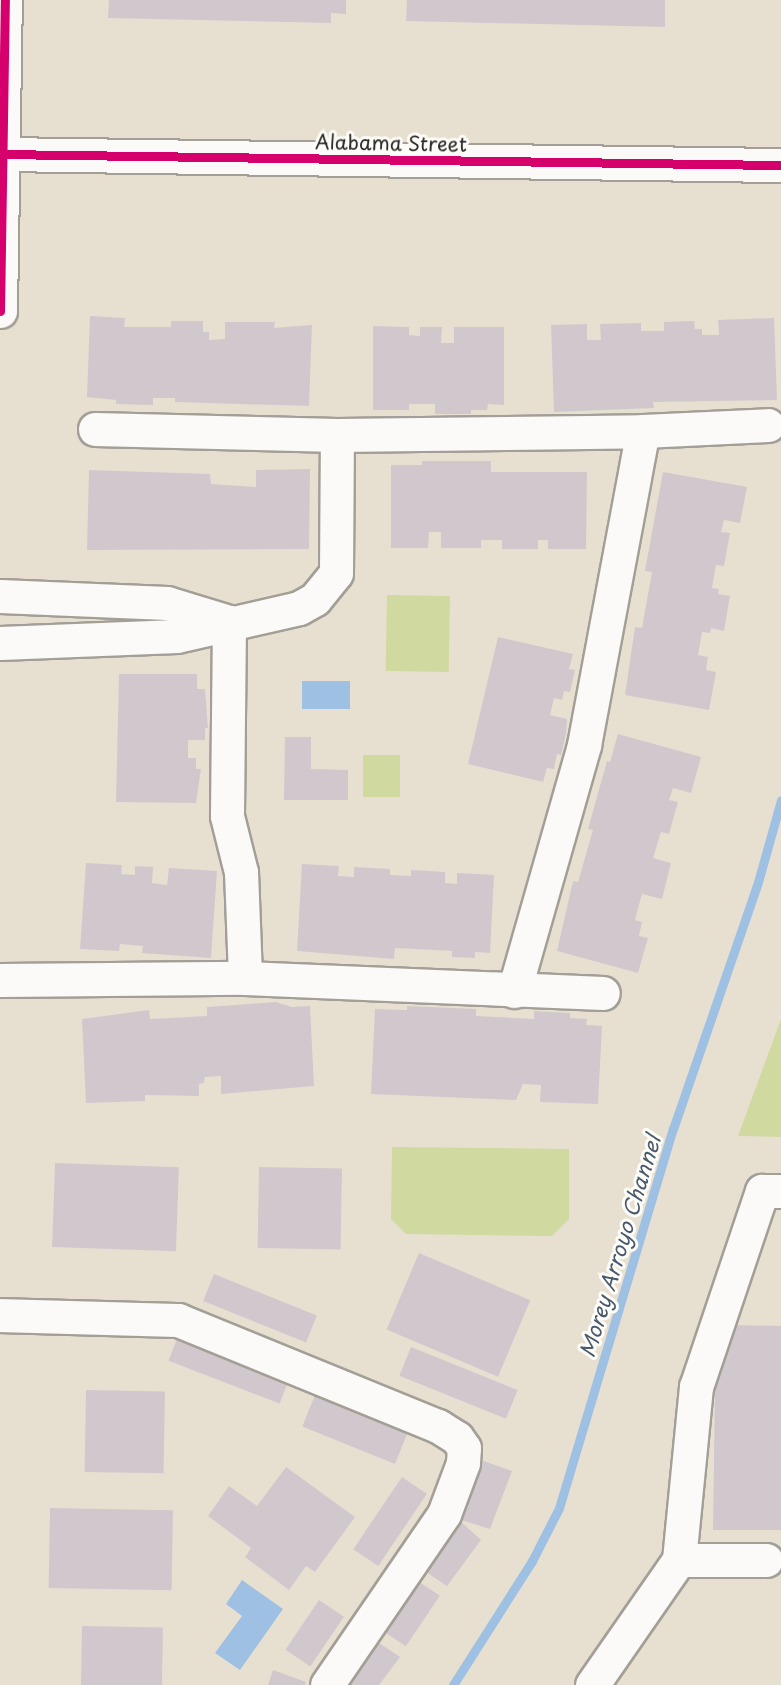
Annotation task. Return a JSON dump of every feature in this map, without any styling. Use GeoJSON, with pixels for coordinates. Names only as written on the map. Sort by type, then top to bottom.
{"type":"FeatureCollection","features":[{"type":"Feature","properties":{"kind":"main road"},"geometry":{"type":"LineString","coordinates":[[0,311],[5,0]]}},
{"type":"Feature","properties":{"kind":"main road","name":"Alabama Street"},"geometry":{"type":"LineString","coordinates":[[2,154],[781,165]]}},
{"type":"Feature","properties":{"kind":"main road"},"geometry":{"type":"LineString","coordinates":[[95,429],[338,435],[642,432],[768,425]]}},
{"type":"Feature","properties":{"kind":"main road"},"geometry":{"type":"LineString","coordinates":[[514,991],[584,745],[642,432]]}},
{"type":"Feature","properties":{"kind":"main road"},"geometry":{"type":"LineString","coordinates":[[0,643],[177,636],[229,622],[299,608],[315,599],[336,573],[338,435]]}},
{"type":"Feature","properties":{"kind":"main road"},"geometry":{"type":"LineString","coordinates":[[0,596],[167,603],[229,622]]}},
{"type":"Feature","properties":{"kind":"main road"},"geometry":{"type":"LineString","coordinates":[[108,600],[108,640]]}},
{"type":"Feature","properties":{"kind":"main road"},"geometry":{"type":"LineString","coordinates":[[229,622],[227,816],[241,872],[245,978]]}},
{"type":"Feature","properties":{"kind":"main road"},"geometry":{"type":"LineString","coordinates":[[0,981],[245,978],[603,993]]}},
{"type":"Feature","properties":{"kind":"main road"},"geometry":{"type":"LineString","coordinates":[[592,1685],[679,1560],[696,1387],[762,1191],[781,1191]]}},
{"type":"Feature","properties":{"kind":"main road"},"geometry":{"type":"LineString","coordinates":[[0,1315],[178,1320],[438,1425],[457,1438],[464,1448],[463,1462],[444,1514],[327,1685]]}},
{"type":"Feature","properties":{"kind":"main road"},"geometry":{"type":"LineString","coordinates":[[679,1560],[766,1560]]}},
{"type":"Feature","properties":{"kind":"green space"},"geometry":{"type":"Polygon","coordinates":[[[387,595],[450,596],[449,672],[386,671],[387,595]]]}},
{"type":"Feature","properties":{"kind":"green space"},"geometry":{"type":"Polygon","coordinates":[[[363,755],[400,755],[400,797],[363,797],[363,755]]]}},
{"type":"Feature","properties":{"kind":"green space"},"geometry":{"type":"Polygon","coordinates":[[[781,1019],[781,1137],[738,1136],[781,1019]]]}},
{"type":"Feature","properties":{"kind":"green space"},"geometry":{"type":"Polygon","coordinates":[[[392,1147],[569,1149],[569,1219],[552,1236],[406,1234],[391,1219],[392,1147]]]}},
{"type":"Feature","properties":{"kind":"water"},"geometry":{"type":"Polygon","coordinates":[[[302,681],[350,681],[350,709],[302,709],[302,681]]]}},
{"type":"Feature","properties":{"kind":"water"},"geometry":{"type":"Polygon","coordinates":[[[242,1580],[283,1609],[240,1670],[215,1653],[242,1616],[226,1604],[242,1580]]]}},
{"type":"Feature","properties":{"kind":"building"},"geometry":{"type":"Polygon","coordinates":[[[109,0],[346,0],[346,14],[331,13],[331,23],[108,18],[109,0]]]}},
{"type":"Feature","properties":{"kind":"building"},"geometry":{"type":"Polygon","coordinates":[[[407,0],[665,0],[665,27],[406,21],[407,0]]]}},
{"type":"Feature","properties":{"kind":"building"},"geometry":{"type":"Polygon","coordinates":[[[90,316],[125,318],[124,327],[171,327],[171,321],[203,321],[203,332],[209,332],[209,340],[225,339],[225,322],[275,322],[274,328],[312,325],[309,406],[175,402],[175,398],[153,398],[153,405],[116,404],[116,400],[87,397],[90,316]]]}},
{"type":"Feature","properties":{"kind":"building"},"geometry":{"type":"Polygon","coordinates":[[[774,318],[777,400],[653,402],[654,408],[554,412],[551,325],[587,324],[587,340],[601,340],[600,324],[641,323],[641,331],[664,331],[664,322],[694,321],[695,329],[702,329],[702,335],[719,335],[718,320],[774,318]]]}},
{"type":"Feature","properties":{"kind":"building"},"geometry":{"type":"Polygon","coordinates":[[[373,326],[409,327],[409,335],[420,336],[420,327],[442,327],[441,343],[454,343],[454,327],[504,327],[504,405],[488,404],[487,410],[471,410],[471,414],[435,414],[435,404],[409,404],[409,410],[373,410],[373,326]]]}},
{"type":"Feature","properties":{"kind":"building"},"geometry":{"type":"Polygon","coordinates":[[[422,461],[491,461],[491,472],[587,472],[586,549],[548,549],[548,540],[538,540],[538,549],[502,549],[502,540],[481,540],[481,548],[441,548],[441,532],[429,532],[428,548],[391,548],[391,465],[422,465],[422,461]]]}},
{"type":"Feature","properties":{"kind":"building"},"geometry":{"type":"Polygon","coordinates":[[[310,469],[309,549],[87,550],[89,470],[210,474],[211,484],[256,487],[256,470],[310,469]]]}},
{"type":"Feature","properties":{"kind":"building"},"geometry":{"type":"Polygon","coordinates":[[[663,472],[747,487],[740,523],[724,520],[721,532],[730,533],[724,566],[716,565],[712,588],[719,589],[718,594],[730,596],[724,631],[711,628],[710,633],[702,632],[698,655],[708,657],[706,670],[716,672],[709,710],[625,695],[635,627],[642,628],[652,572],[645,571],[663,472]]]}},
{"type":"Feature","properties":{"kind":"building"},"geometry":{"type":"Polygon","coordinates":[[[498,637],[573,654],[569,669],[575,670],[570,692],[564,691],[562,700],[554,698],[550,715],[567,719],[566,734],[561,755],[557,754],[554,769],[547,768],[543,782],[468,764],[498,637]]]}},
{"type":"Feature","properties":{"kind":"building"},"geometry":{"type":"Polygon","coordinates":[[[119,674],[197,674],[197,689],[205,689],[208,728],[205,728],[205,740],[188,740],[188,758],[196,758],[196,769],[201,769],[196,803],[116,802],[119,674]]]}},
{"type":"Feature","properties":{"kind":"building"},"geometry":{"type":"Polygon","coordinates":[[[618,734],[701,757],[691,793],[673,788],[669,800],[678,802],[669,834],[661,832],[653,858],[671,863],[662,899],[642,894],[635,920],[642,922],[639,936],[648,938],[638,973],[557,951],[573,881],[578,882],[593,830],[588,829],[607,761],[610,762],[618,734]]]}},
{"type":"Feature","properties":{"kind":"building"},"geometry":{"type":"Polygon","coordinates":[[[285,737],[311,737],[311,769],[348,770],[348,800],[284,800],[285,737]]]}},
{"type":"Feature","properties":{"kind":"building"},"geometry":{"type":"Polygon","coordinates":[[[86,863],[122,865],[121,874],[135,875],[135,866],[153,867],[152,883],[167,885],[169,868],[217,871],[211,958],[142,953],[143,946],[120,944],[119,951],[80,949],[86,863]]]}},
{"type":"Feature","properties":{"kind":"building"},"geometry":{"type":"Polygon","coordinates":[[[302,864],[339,866],[338,876],[354,877],[354,867],[390,869],[390,875],[411,876],[411,870],[445,872],[445,883],[457,884],[457,873],[494,875],[490,953],[475,952],[475,958],[452,957],[452,951],[395,948],[394,959],[297,951],[302,864]]]}},
{"type":"Feature","properties":{"kind":"building"},"geometry":{"type":"Polygon","coordinates":[[[276,1002],[292,1007],[310,1006],[314,1086],[221,1094],[221,1076],[205,1077],[204,1083],[199,1084],[199,1096],[145,1095],[145,1101],[86,1103],[82,1019],[149,1010],[150,1019],[207,1016],[207,1007],[276,1002]]]}},
{"type":"Feature","properties":{"kind":"building"},"geometry":{"type":"Polygon","coordinates":[[[407,1006],[476,1009],[476,1016],[534,1019],[534,1011],[570,1013],[570,1018],[587,1019],[586,1025],[602,1026],[598,1104],[540,1102],[541,1085],[523,1084],[516,1100],[371,1094],[375,1009],[407,1010],[407,1006]]]}},
{"type":"Feature","properties":{"kind":"building"},"geometry":{"type":"Polygon","coordinates":[[[55,1163],[179,1167],[176,1251],[52,1247],[55,1163]]]}},
{"type":"Feature","properties":{"kind":"building"},"geometry":{"type":"Polygon","coordinates":[[[259,1167],[342,1168],[341,1249],[258,1248],[259,1167]]]}},
{"type":"Feature","properties":{"kind":"building"},"geometry":{"type":"Polygon","coordinates":[[[419,1253],[530,1300],[498,1377],[387,1329],[419,1253]]]}},
{"type":"Feature","properties":{"kind":"building"},"geometry":{"type":"Polygon","coordinates":[[[214,1274],[317,1316],[306,1342],[203,1301],[214,1274]]]}},
{"type":"Feature","properties":{"kind":"building"},"geometry":{"type":"Polygon","coordinates":[[[732,1325],[781,1326],[781,1530],[713,1530],[715,1388],[732,1325]]]}},
{"type":"Feature","properties":{"kind":"building"},"geometry":{"type":"Polygon","coordinates":[[[180,1331],[291,1374],[280,1404],[169,1361],[180,1331]]]}},
{"type":"Feature","properties":{"kind":"building"},"geometry":{"type":"Polygon","coordinates":[[[411,1347],[518,1390],[506,1419],[399,1376],[411,1347]]]}},
{"type":"Feature","properties":{"kind":"building"},"geometry":{"type":"Polygon","coordinates":[[[86,1390],[165,1391],[164,1473],[85,1472],[86,1390]]]}},
{"type":"Feature","properties":{"kind":"building"},"geometry":{"type":"Polygon","coordinates":[[[315,1395],[408,1432],[395,1464],[302,1427],[315,1395]]]}},
{"type":"Feature","properties":{"kind":"building"},"geometry":{"type":"Polygon","coordinates":[[[478,1459],[512,1471],[490,1529],[458,1519],[481,1540],[447,1586],[423,1570],[478,1459]]]}},
{"type":"Feature","properties":{"kind":"building"},"geometry":{"type":"Polygon","coordinates":[[[286,1467],[355,1517],[315,1572],[306,1566],[289,1590],[245,1557],[251,1548],[208,1516],[229,1486],[257,1506],[286,1467]]]}},
{"type":"Feature","properties":{"kind":"building"},"geometry":{"type":"Polygon","coordinates":[[[402,1477],[427,1494],[378,1566],[353,1549],[402,1477]]]}},
{"type":"Feature","properties":{"kind":"building"},"geometry":{"type":"Polygon","coordinates":[[[50,1508],[173,1510],[172,1590],[49,1588],[50,1508]]]}},
{"type":"Feature","properties":{"kind":"building"},"geometry":{"type":"Polygon","coordinates":[[[415,1579],[440,1596],[406,1646],[381,1630],[415,1579]]]}},
{"type":"Feature","properties":{"kind":"building"},"geometry":{"type":"Polygon","coordinates":[[[319,1600],[344,1617],[310,1667],[285,1650],[319,1600]]]}},
{"type":"Feature","properties":{"kind":"building"},"geometry":{"type":"Polygon","coordinates":[[[82,1626],[163,1627],[162,1685],[81,1685],[82,1626]]]}},
{"type":"Feature","properties":{"kind":"building"},"geometry":{"type":"Polygon","coordinates":[[[373,1639],[400,1657],[379,1685],[341,1685],[373,1639]]]}},
{"type":"Feature","properties":{"kind":"building"},"geometry":{"type":"Polygon","coordinates":[[[273,1670],[306,1682],[305,1685],[268,1685],[273,1670]]]}},
{"type":"Feature","properties":{"kind":"waterway","name":"Morey Arroyo Channel"},"geometry":{"type":"LineString","coordinates":[[453,1685],[532,1561],[559,1508],[673,1129],[758,882],[781,800]]}},
{"type":"Feature","properties":{"kind":"cycle path"},"geometry":{"type":"LineString","coordinates":[[0,311],[5,0]]}},
{"type":"Feature","properties":{"kind":"cycle path"},"geometry":{"type":"LineString","coordinates":[[0,154],[781,165]]}}]}
